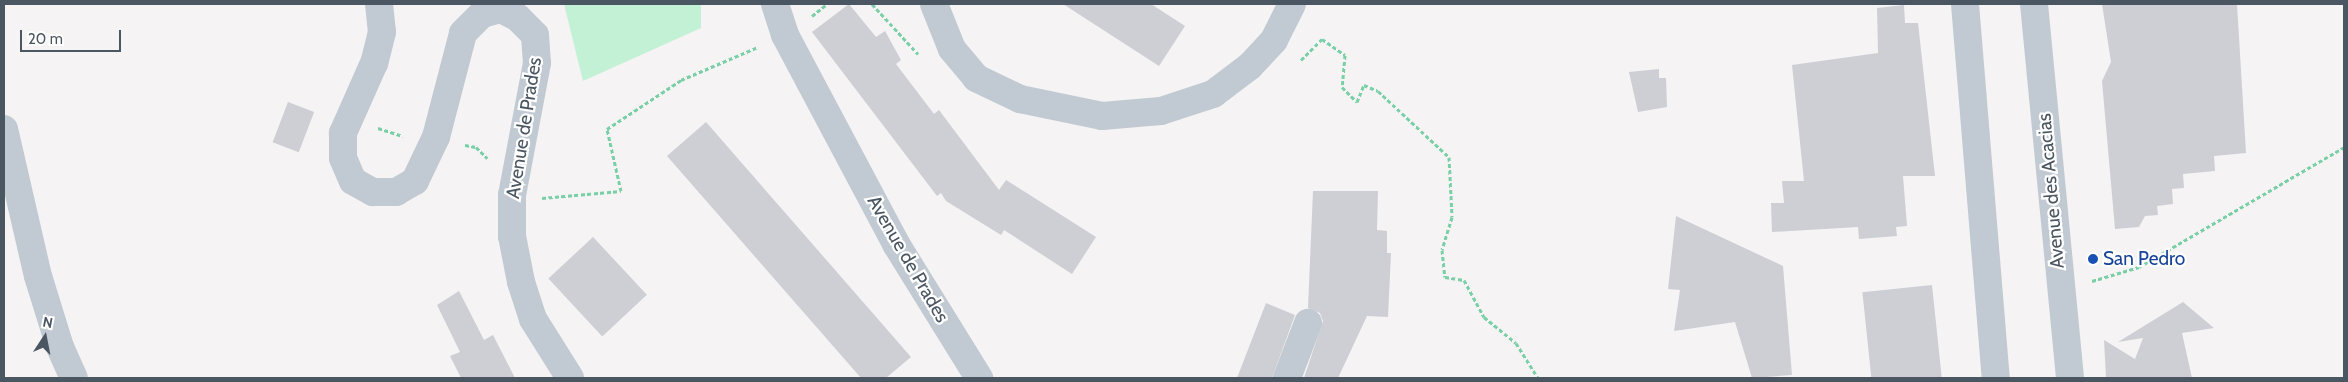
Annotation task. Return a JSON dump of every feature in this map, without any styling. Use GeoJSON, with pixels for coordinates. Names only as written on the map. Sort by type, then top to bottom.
{"type":"FeatureCollection","features":[{"type":"Feature","properties":{"kind":"street","name":"Avenue de Prades"},"geometry":{"type":"LineString","coordinates":[[379,4],[382,32],[374,63],[343,133],[343,158],[353,181],[374,192],[396,192],[415,181],[436,137],[463,33],[482,14],[501,9],[517,17],[534,35],[537,63],[512,194],[512,236],[520,282],[533,319],[570,378]]}},
{"type":"Feature","properties":{"kind":"street","name":"Avenue de Prades"},"geometry":{"type":"LineString","coordinates":[[776,4],[786,35],[896,244],[979,378]]}},
{"type":"Feature","properties":{"kind":"street"},"geometry":{"type":"LineString","coordinates":[[934,4],[952,49],[976,78],[1020,99],[1102,116],[1161,110],[1213,94],[1250,66],[1274,40],[1292,4]]}},
{"type":"Feature","properties":{"kind":"street"},"geometry":{"type":"LineString","coordinates":[[1966,4],[1996,378]]}},
{"type":"Feature","properties":{"kind":"street","name":"Avenue des Acacias"},"geometry":{"type":"LineString","coordinates":[[2034,4],[2070,378]]}},
{"type":"Feature","properties":{"kind":"street"},"geometry":{"type":"LineString","coordinates":[[4,129],[38,276],[60,347],[74,378]]}},
{"type":"Feature","properties":{"kind":"street"},"geometry":{"type":"LineString","coordinates":[[1287,378],[1308,323]]}},
{"type":"Feature","properties":{"kind":"path"},"geometry":{"type":"LineString","coordinates":[[1295,65],[1322,39],[1345,55],[1342,87],[1357,102],[1364,85],[1378,91],[1449,157],[1452,217],[1442,250],[1445,277],[1464,280],[1484,317],[1516,343],[1538,378]]}},
{"type":"Feature","properties":{"kind":"path"},"geometry":{"type":"LineString","coordinates":[[375,127],[398,136],[436,137],[476,148],[490,162],[492,187],[512,194],[544,198],[621,191],[607,129],[681,80],[763,45]]}},
{"type":"Feature","properties":{"kind":"path"},"geometry":{"type":"LineString","coordinates":[[2060,285],[2106,279],[2139,267],[2344,147]]}},
{"type":"Feature","properties":{"kind":"green space"},"geometry":{"type":"Polygon","coordinates":[[[564,4],[701,4],[701,28],[583,81],[564,4]]]}},
{"type":"Feature","properties":{"kind":"building"},"geometry":{"type":"Polygon","coordinates":[[[849,4],[876,37],[885,31],[901,60],[896,64],[934,114],[939,110],[999,190],[1006,180],[1096,237],[1072,274],[1004,230],[1001,235],[946,201],[941,193],[937,196],[812,32],[849,4]]]}},
{"type":"Feature","properties":{"kind":"building"},"geometry":{"type":"Polygon","coordinates":[[[1063,4],[1151,4],[1185,26],[1159,66],[1063,4]]]}},
{"type":"Feature","properties":{"kind":"building"},"geometry":{"type":"Polygon","coordinates":[[[2102,4],[2237,4],[2246,153],[2214,156],[2215,171],[2183,174],[2184,188],[2172,189],[2173,204],[2157,206],[2158,215],[2145,216],[2139,227],[2115,229],[2102,81],[2111,62],[2102,4]]]}},
{"type":"Feature","properties":{"kind":"building"},"geometry":{"type":"Polygon","coordinates":[[[1904,5],[1905,23],[1918,23],[1935,176],[1903,176],[1907,226],[1896,227],[1897,236],[1859,239],[1858,227],[1772,232],[1771,203],[1784,203],[1782,181],[1804,181],[1792,65],[1878,53],[1877,8],[1904,5]]]}},
{"type":"Feature","properties":{"kind":"building"},"geometry":{"type":"Polygon","coordinates":[[[1659,69],[1659,78],[1666,78],[1667,107],[1638,112],[1629,72],[1659,69]]]}},
{"type":"Feature","properties":{"kind":"building"},"geometry":{"type":"Polygon","coordinates":[[[288,102],[314,112],[299,152],[273,142],[288,102]]]}},
{"type":"Feature","properties":{"kind":"building"},"geometry":{"type":"Polygon","coordinates":[[[706,122],[911,357],[886,378],[861,378],[667,156],[706,122]]]}},
{"type":"Feature","properties":{"kind":"building"},"geometry":{"type":"Polygon","coordinates":[[[1313,191],[1378,191],[1377,230],[1387,231],[1387,253],[1391,253],[1388,317],[1367,316],[1338,378],[1304,378],[1323,321],[1320,313],[1308,308],[1313,191]]]}},
{"type":"Feature","properties":{"kind":"building"},"geometry":{"type":"Polygon","coordinates":[[[1676,216],[1783,266],[1792,375],[1752,378],[1735,322],[1674,331],[1680,290],[1668,289],[1676,216]]]}},
{"type":"Feature","properties":{"kind":"building"},"geometry":{"type":"Polygon","coordinates":[[[593,237],[647,295],[602,336],[548,279],[593,237]]]}},
{"type":"Feature","properties":{"kind":"building"},"geometry":{"type":"Polygon","coordinates":[[[1932,285],[1942,377],[1871,378],[1862,292],[1932,285]]]}},
{"type":"Feature","properties":{"kind":"building"},"geometry":{"type":"Polygon","coordinates":[[[459,291],[484,340],[493,335],[515,378],[461,378],[450,356],[460,352],[437,305],[459,291]]]}},
{"type":"Feature","properties":{"kind":"building"},"geometry":{"type":"Polygon","coordinates":[[[2183,302],[2214,328],[2182,333],[2192,378],[2106,378],[2104,340],[2135,359],[2143,338],[2118,342],[2183,302]]]}},
{"type":"Feature","properties":{"kind":"building"},"geometry":{"type":"Polygon","coordinates":[[[1266,303],[1295,315],[1272,378],[1237,378],[1266,303]]]}},
{"type":"Feature","properties":{"kind":"place","name":"San Pedro"},"geometry":{"type":"Point","coordinates":[2093,259]}}]}
